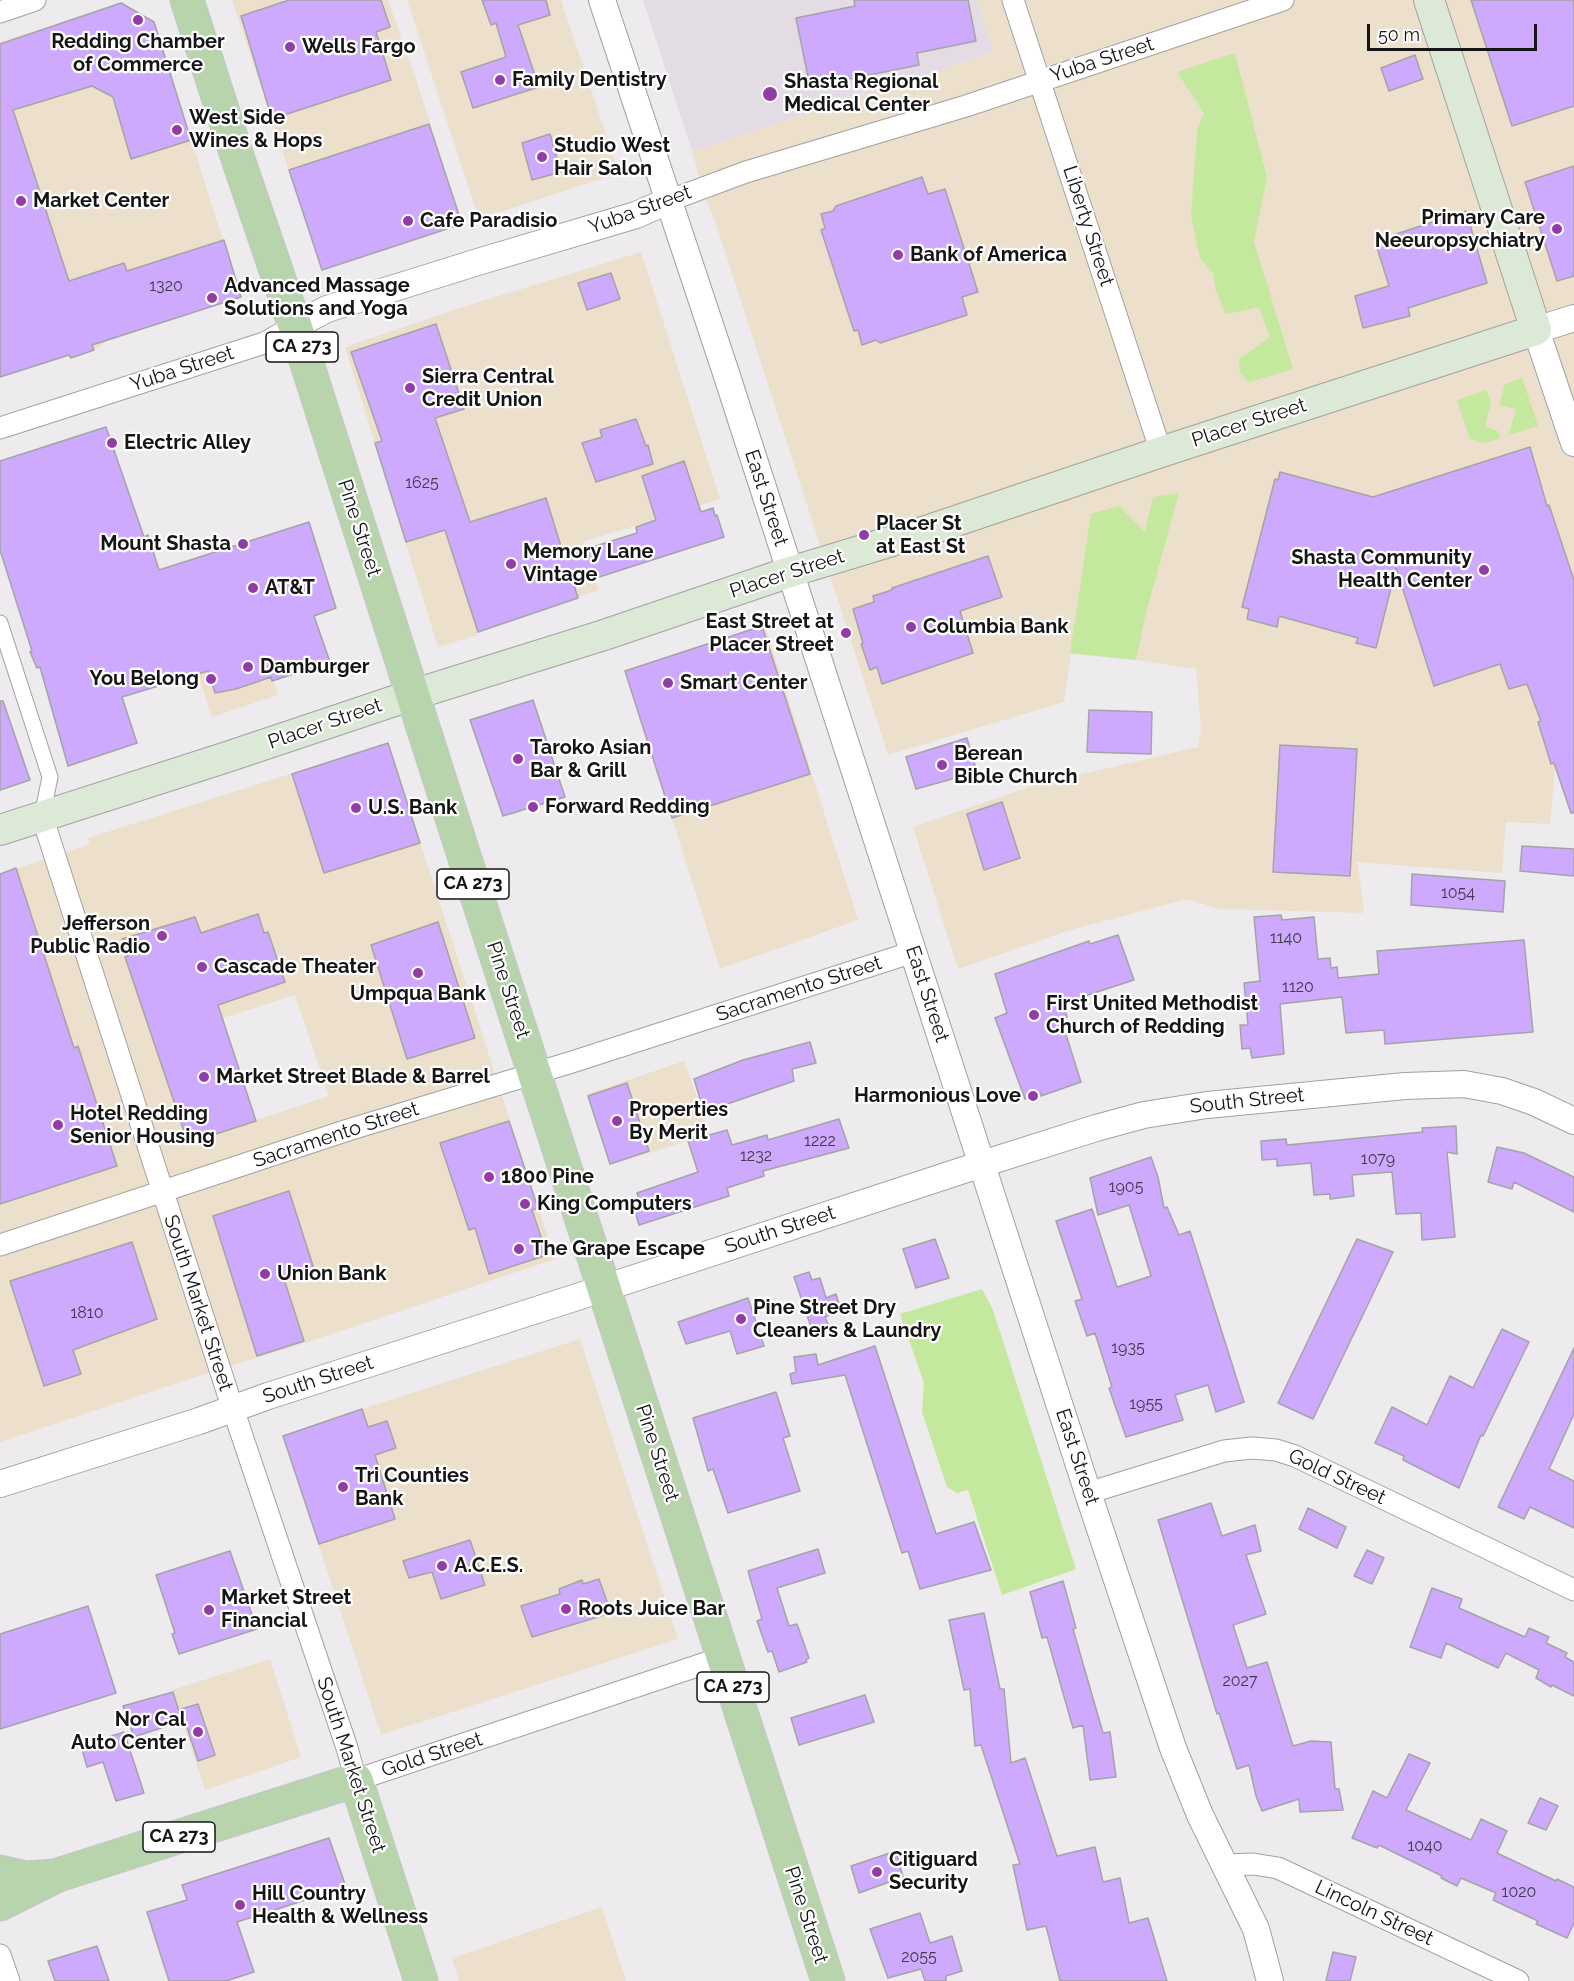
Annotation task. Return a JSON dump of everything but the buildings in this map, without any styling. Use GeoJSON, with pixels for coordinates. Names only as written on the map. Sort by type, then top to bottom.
{"type":"FeatureCollection","features":[{"type":"Feature","properties":{"kind":"main road","name":"Pine Street"},"geometry":{"type":"LineString","coordinates":[[186,0],[295,326],[828,1981]]}},
{"type":"Feature","properties":{"kind":"main road"},"geometry":{"type":"LineString","coordinates":[[1429,0],[1536,330]]}},
{"type":"Feature","properties":{"kind":"main road","name":"Placer Street"},"geometry":{"type":"LineString","coordinates":[[0,830],[238,754],[412,695],[604,635],[790,572],[932,529],[1536,330]]}},
{"type":"Feature","properties":{"kind":"main road","name":"Gold Street"},"geometry":{"type":"LineString","coordinates":[[0,1883],[55,1876],[356,1780]]}},
{"type":"Feature","properties":{"kind":"main road","name":"South Market Street"},"geometry":{"type":"LineString","coordinates":[[356,1780],[421,1981]]}},
{"type":"Feature","properties":{"kind":"street"},"geometry":{"type":"LineString","coordinates":[[0,12],[35,0]]}},
{"type":"Feature","properties":{"kind":"street","name":"East Street"},"geometry":{"type":"LineString","coordinates":[[602,0],[1173,1748],[1200,1815],[1257,1929],[1270,1981]]}},
{"type":"Feature","properties":{"kind":"street","name":"Liberty Street"},"geometry":{"type":"LineString","coordinates":[[1013,0],[1161,452]]}},
{"type":"Feature","properties":{"kind":"street","name":"Yuba Street"},"geometry":{"type":"LineString","coordinates":[[0,428],[264,343],[327,309],[636,215],[746,172],[966,106],[1283,0]]}},
{"type":"Feature","properties":{"kind":"street","name":"Placer Street"},"geometry":{"type":"LineString","coordinates":[[1536,330],[1574,318]]}},
{"type":"Feature","properties":{"kind":"street"},"geometry":{"type":"LineString","coordinates":[[1536,330],[1574,443]]}},
{"type":"Feature","properties":{"kind":"street","name":"South Market Street"},"geometry":{"type":"LineString","coordinates":[[0,623],[50,777],[42,816],[233,1409],[356,1780]]}},
{"type":"Feature","properties":{"kind":"street","name":"Sacramento Street"},"geometry":{"type":"LineString","coordinates":[[0,1245],[348,1130],[535,1073],[913,952]]}},
{"type":"Feature","properties":{"kind":"street","name":"South Street"},"geometry":{"type":"LineString","coordinates":[[0,1484],[982,1164],[1096,1128],[1162,1111],[1405,1086],[1464,1084],[1492,1088],[1534,1102],[1574,1121]]}},
{"type":"Feature","properties":{"kind":"street","name":"Gold Street"},"geometry":{"type":"LineString","coordinates":[[1088,1493],[1224,1451],[1252,1448],[1276,1449],[1574,1590]]}},
{"type":"Feature","properties":{"kind":"street","name":"Gold Street"},"geometry":{"type":"LineString","coordinates":[[356,1780],[724,1657]]}},
{"type":"Feature","properties":{"kind":"street","name":"Lincoln Street"},"geometry":{"type":"LineString","coordinates":[[1225,1865],[1253,1864],[1278,1869],[1518,1981]]}},
{"type":"Feature","properties":{"kind":"street"},"geometry":{"type":"LineString","coordinates":[[0,1955],[9,1981]]}},
{"type":"Feature","properties":{"kind":"shaded area"},"geometry":{"type":"Polygon","coordinates":[[[232,0],[388,0],[462,224],[322,270],[232,0]]]}},
{"type":"Feature","properties":{"kind":"shaded area"},"geometry":{"type":"Polygon","coordinates":[[[407,0],[561,0],[619,173],[479,219],[407,0]]]}},
{"type":"Feature","properties":{"kind":"shaded area","name":"Shasta Regional Medical Center"},"geometry":{"type":"Polygon","coordinates":[[[643,0],[977,0],[994,52],[692,151],[643,0]]]}},
{"type":"Feature","properties":{"kind":"shaded area"},"geometry":{"type":"Polygon","coordinates":[[[977,0],[1574,0],[1574,767],[1555,766],[1550,824],[1506,822],[1502,873],[1355,862],[1358,864],[1364,913],[1219,909],[1187,899],[1067,931],[958,969],[913,827],[1035,785],[1198,747],[1201,729],[1196,669],[1071,654],[1064,702],[888,755],[716,224],[702,188],[692,151],[994,52],[977,0]]]}},
{"type":"Feature","properties":{"kind":"shaded area"},"geometry":{"type":"Polygon","coordinates":[[[121,3],[154,22],[241,297],[112,338],[94,350],[58,252],[25,151],[0,66],[0,42],[121,3]]]}},
{"type":"Feature","properties":{"kind":"shaded area"},"geometry":{"type":"Polygon","coordinates":[[[641,252],[720,499],[583,542],[599,590],[438,647],[345,347],[463,307],[641,252]]]}},
{"type":"Feature","properties":{"kind":"shaded area"},"geometry":{"type":"Polygon","coordinates":[[[765,625],[858,920],[720,969],[625,671],[765,625]]]}},
{"type":"Feature","properties":{"kind":"shaded area"},"geometry":{"type":"Polygon","coordinates":[[[259,637],[278,695],[212,717],[198,674],[259,637]]]}},
{"type":"Feature","properties":{"kind":"shaded area"},"geometry":{"type":"Polygon","coordinates":[[[388,743],[555,1259],[0,1442],[0,874],[90,844],[88,838],[388,743]],[[295,995],[154,1040],[188,1143],[329,1096],[295,995]]]}},
{"type":"Feature","properties":{"kind":"shaded area"},"geometry":{"type":"Polygon","coordinates":[[[684,1061],[710,1134],[611,1165],[587,1094],[684,1061]]]}},
{"type":"Feature","properties":{"kind":"shaded area"},"geometry":{"type":"Polygon","coordinates":[[[580,1339],[678,1639],[381,1735],[283,1436],[580,1339]]]}},
{"type":"Feature","properties":{"kind":"shaded area"},"geometry":{"type":"Polygon","coordinates":[[[270,1659],[301,1757],[205,1790],[172,1690],[270,1659]]]}},
{"type":"Feature","properties":{"kind":"shaded area"},"geometry":{"type":"Polygon","coordinates":[[[602,1907],[626,1981],[459,1981],[452,1958],[602,1907]]]}},
{"type":"Feature","properties":{"kind":"green space"},"geometry":{"type":"Polygon","coordinates":[[[1235,53],[1267,178],[1254,242],[1293,369],[1249,382],[1240,373],[1239,359],[1270,337],[1259,307],[1225,314],[1216,290],[1213,273],[1200,258],[1191,216],[1197,131],[1204,113],[1177,72],[1235,53]]]}},
{"type":"Feature","properties":{"kind":"green space"},"geometry":{"type":"Polygon","coordinates":[[[1522,378],[1538,426],[1509,435],[1516,409],[1499,405],[1505,384],[1522,378]]]}},
{"type":"Feature","properties":{"kind":"green space"},"geometry":{"type":"Polygon","coordinates":[[[1486,390],[1491,402],[1485,427],[1498,431],[1500,438],[1486,443],[1470,439],[1457,400],[1486,390]]]}},
{"type":"Feature","properties":{"kind":"green space"},"geometry":{"type":"Polygon","coordinates":[[[1179,493],[1146,613],[1136,660],[1070,653],[1091,514],[1119,506],[1145,532],[1153,497],[1179,493]]]}},
{"type":"Feature","properties":{"kind":"green space"},"geometry":{"type":"Polygon","coordinates":[[[982,1289],[993,1310],[1076,1569],[1002,1595],[968,1490],[957,1493],[947,1487],[922,1412],[924,1383],[900,1314],[982,1289]]]}},
{"type":"Feature","properties":{"kind":"place","name":"Redding Chamber of Commerce"},"geometry":{"type":"Point","coordinates":[138,20]}},
{"type":"Feature","properties":{"kind":"place","name":"Wells Fargo"},"geometry":{"type":"Point","coordinates":[290,47]}},
{"type":"Feature","properties":{"kind":"place","name":"Family Dentistry"},"geometry":{"type":"Point","coordinates":[500,80]}},
{"type":"Feature","properties":{"kind":"place","name":"Shasta Regional Medical Center"},"geometry":{"type":"Point","coordinates":[770,94]}},
{"type":"Feature","properties":{"kind":"place","name":"West Side Wines & Hops"},"geometry":{"type":"Point","coordinates":[177,130]}},
{"type":"Feature","properties":{"kind":"place","name":"Studio West Hair Salon"},"geometry":{"type":"Point","coordinates":[542,157]}},
{"type":"Feature","properties":{"kind":"place","name":"Market Center"},"geometry":{"type":"Point","coordinates":[21,201]}},
{"type":"Feature","properties":{"kind":"place","name":"Cafe Paradisio"},"geometry":{"type":"Point","coordinates":[408,221]}},
{"type":"Feature","properties":{"kind":"place","name":"Primary Care Neeuropsychiatry"},"geometry":{"type":"Point","coordinates":[1557,229]}},
{"type":"Feature","properties":{"kind":"place","name":"Bank of America"},"geometry":{"type":"Point","coordinates":[898,255]}},
{"type":"Feature","properties":{"kind":"place","name":"Advanced Massage Solutions and Yoga"},"geometry":{"type":"Point","coordinates":[212,298]}},
{"type":"Feature","properties":{"kind":"place","name":"Sierra Central Credit Union"},"geometry":{"type":"Point","coordinates":[410,388]}},
{"type":"Feature","properties":{"kind":"place","name":"Electric Alley"},"geometry":{"type":"Point","coordinates":[112,443]}},
{"type":"Feature","properties":{"kind":"place","name":"Placer St at East St"},"geometry":{"type":"Point","coordinates":[864,535]}},
{"type":"Feature","properties":{"kind":"place","name":"Mount Shasta"},"geometry":{"type":"Point","coordinates":[243,544]}},
{"type":"Feature","properties":{"kind":"place","name":"Memory Lane Vintage"},"geometry":{"type":"Point","coordinates":[511,564]}},
{"type":"Feature","properties":{"kind":"place","name":"Shasta Community Health Center"},"geometry":{"type":"Point","coordinates":[1484,570]}},
{"type":"Feature","properties":{"kind":"place","name":"AT&T"},"geometry":{"type":"Point","coordinates":[253,588]}},
{"type":"Feature","properties":{"kind":"place","name":"Columbia Bank"},"geometry":{"type":"Point","coordinates":[911,627]}},
{"type":"Feature","properties":{"kind":"place","name":"East Street at Placer Street"},"geometry":{"type":"Point","coordinates":[846,633]}},
{"type":"Feature","properties":{"kind":"place","name":"Damburger"},"geometry":{"type":"Point","coordinates":[248,667]}},
{"type":"Feature","properties":{"kind":"place","name":"You Belong"},"geometry":{"type":"Point","coordinates":[211,679]}},
{"type":"Feature","properties":{"kind":"place","name":"Smart Center"},"geometry":{"type":"Point","coordinates":[668,683]}},
{"type":"Feature","properties":{"kind":"place","name":"Taroko Asian Bar & Grill"},"geometry":{"type":"Point","coordinates":[518,759]}},
{"type":"Feature","properties":{"kind":"place","name":"Berean Bible Church"},"geometry":{"type":"Point","coordinates":[942,765]}},
{"type":"Feature","properties":{"kind":"place","name":"Forward Redding"},"geometry":{"type":"Point","coordinates":[533,807]}},
{"type":"Feature","properties":{"kind":"place","name":"U.S. Bank"},"geometry":{"type":"Point","coordinates":[356,808]}},
{"type":"Feature","properties":{"kind":"place","name":"Jefferson Public Radio"},"geometry":{"type":"Point","coordinates":[162,936]}},
{"type":"Feature","properties":{"kind":"place","name":"Cascade Theater"},"geometry":{"type":"Point","coordinates":[202,967]}},
{"type":"Feature","properties":{"kind":"place","name":"Umpqua Bank"},"geometry":{"type":"Point","coordinates":[418,973]}},
{"type":"Feature","properties":{"kind":"place","name":"First United Methodist Church of Redding"},"geometry":{"type":"Point","coordinates":[1034,1015]}},
{"type":"Feature","properties":{"kind":"place","name":"Market Street Blade & Barrel"},"geometry":{"type":"Point","coordinates":[204,1077]}},
{"type":"Feature","properties":{"kind":"place","name":"Harmonious Love"},"geometry":{"type":"Point","coordinates":[1033,1096]}},
{"type":"Feature","properties":{"kind":"place","name":"Properties By Merit"},"geometry":{"type":"Point","coordinates":[617,1121]}},
{"type":"Feature","properties":{"kind":"place","name":"Hotel Redding Senior Housing"},"geometry":{"type":"Point","coordinates":[58,1125]}},
{"type":"Feature","properties":{"kind":"place","name":"1800 Pine"},"geometry":{"type":"Point","coordinates":[489,1177]}},
{"type":"Feature","properties":{"kind":"place","name":"King Computers"},"geometry":{"type":"Point","coordinates":[525,1204]}},
{"type":"Feature","properties":{"kind":"place","name":"The Grape Escape"},"geometry":{"type":"Point","coordinates":[519,1249]}},
{"type":"Feature","properties":{"kind":"place","name":"Union Bank"},"geometry":{"type":"Point","coordinates":[265,1274]}},
{"type":"Feature","properties":{"kind":"place","name":"Pine Street Dry Cleaners & Laundry"},"geometry":{"type":"Point","coordinates":[741,1319]}},
{"type":"Feature","properties":{"kind":"place","name":"Tri Counties Bank"},"geometry":{"type":"Point","coordinates":[343,1487]}},
{"type":"Feature","properties":{"kind":"place","name":"A.C.E.S."},"geometry":{"type":"Point","coordinates":[442,1566]}},
{"type":"Feature","properties":{"kind":"place","name":"Roots Juice Bar"},"geometry":{"type":"Point","coordinates":[566,1609]}},
{"type":"Feature","properties":{"kind":"place","name":"Market Street Financial"},"geometry":{"type":"Point","coordinates":[209,1610]}},
{"type":"Feature","properties":{"kind":"place","name":"Nor Cal Auto Center"},"geometry":{"type":"Point","coordinates":[198,1732]}},
{"type":"Feature","properties":{"kind":"place","name":"Citiguard Security"},"geometry":{"type":"Point","coordinates":[877,1872]}},
{"type":"Feature","properties":{"kind":"place","name":"Hill Country Health & Wellness"},"geometry":{"type":"Point","coordinates":[240,1905]}}]}
